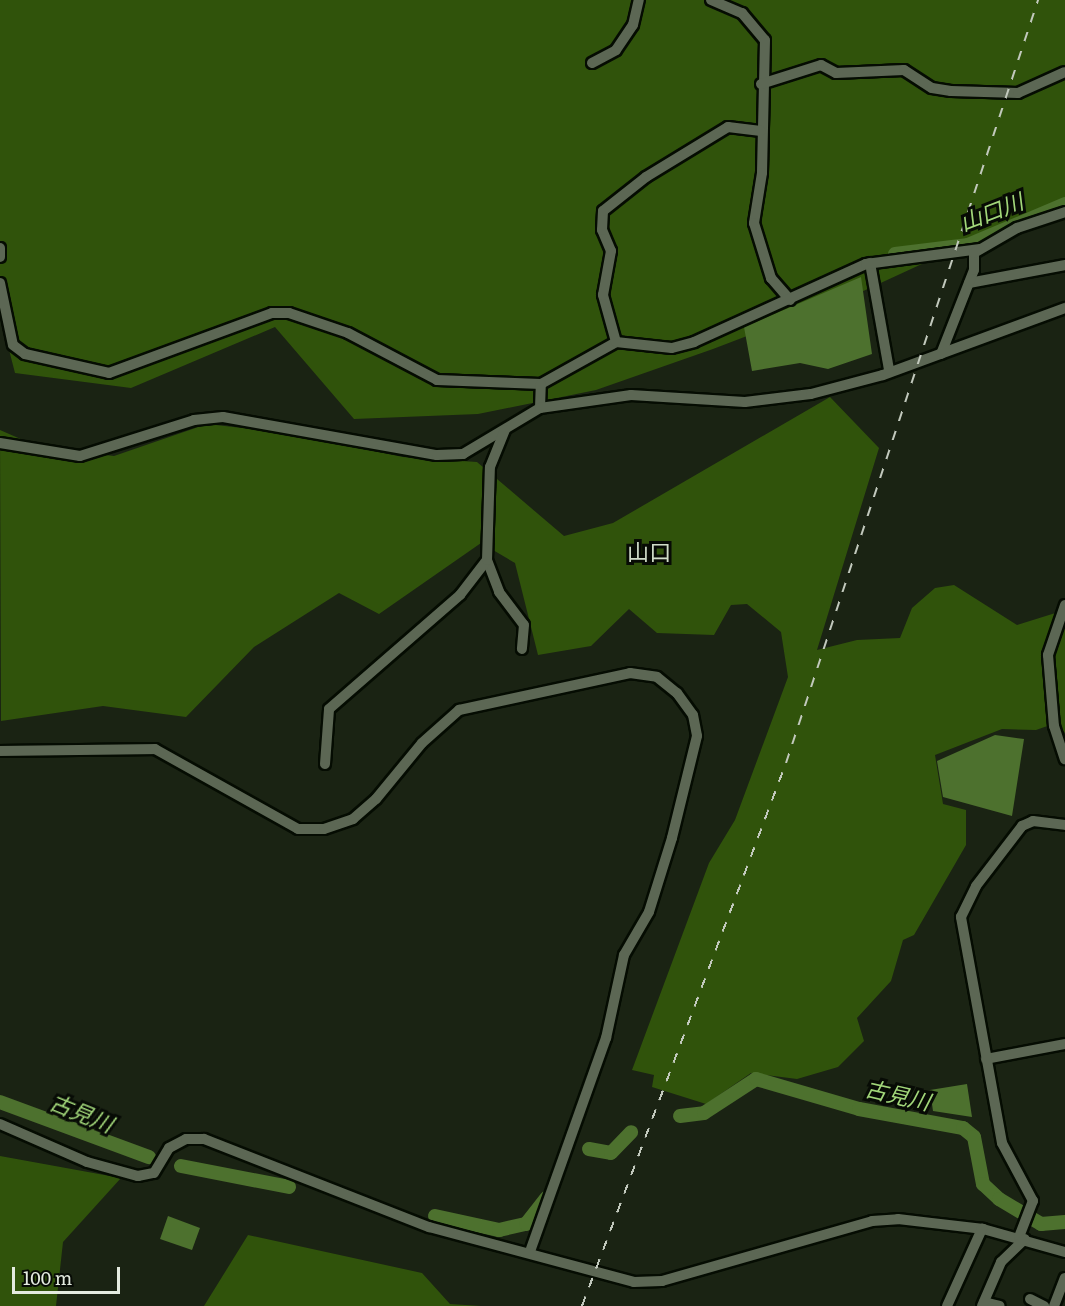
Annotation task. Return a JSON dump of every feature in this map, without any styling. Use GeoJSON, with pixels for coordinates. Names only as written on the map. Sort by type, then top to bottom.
{"type":"FeatureCollection","features":[{"type":"Feature","properties":{"kind":"street"},"geometry":{"type":"LineString","coordinates":[[592,63],[616,50],[633,25],[639,0]]}},
{"type":"Feature","properties":{"kind":"street"},"geometry":{"type":"LineString","coordinates":[[711,0],[757,24],[765,40],[754,224],[758,250],[790,300]]}},
{"type":"Feature","properties":{"kind":"street"},"geometry":{"type":"LineString","coordinates":[[761,84],[821,65],[836,73],[904,70],[932,88],[951,91],[1018,93],[1065,72]]}},
{"type":"Feature","properties":{"kind":"street"},"geometry":{"type":"LineString","coordinates":[[616,342],[603,296],[611,252],[602,230],[603,211],[646,177],[728,127],[760,130]]}},
{"type":"Feature","properties":{"kind":"street"},"geometry":{"type":"LineString","coordinates":[[941,354],[969,283],[974,253],[1045,216],[1065,212]]}},
{"type":"Feature","properties":{"kind":"street"},"geometry":{"type":"LineString","coordinates":[[0,248],[0,257]]}},
{"type":"Feature","properties":{"kind":"street"},"geometry":{"type":"LineString","coordinates":[[0,282],[13,345],[25,354],[109,374],[272,313],[289,313],[357,337],[437,380],[542,384],[616,342],[672,348],[790,300],[870,263],[980,249]]}},
{"type":"Feature","properties":{"kind":"street"},"geometry":{"type":"LineString","coordinates":[[870,263],[889,370]]}},
{"type":"Feature","properties":{"kind":"street"},"geometry":{"type":"LineString","coordinates":[[969,283],[1065,265]]}},
{"type":"Feature","properties":{"kind":"street"},"geometry":{"type":"LineString","coordinates":[[0,443],[80,456],[194,420],[223,417],[446,455],[478,449],[540,408],[631,395],[745,402],[789,398],[941,354],[1065,308]]}},
{"type":"Feature","properties":{"kind":"street"},"geometry":{"type":"LineString","coordinates":[[540,408],[542,384]]}},
{"type":"Feature","properties":{"kind":"street"},"geometry":{"type":"LineString","coordinates":[[505,429],[490,467],[487,561],[499,592],[524,625],[522,649]]}},
{"type":"Feature","properties":{"kind":"street"},"geometry":{"type":"LineString","coordinates":[[325,764],[329,709],[460,595],[487,561]]}},
{"type":"Feature","properties":{"kind":"street"},"geometry":{"type":"LineString","coordinates":[[1065,605],[1048,656],[1054,726],[1065,759]]}},
{"type":"Feature","properties":{"kind":"street"},"geometry":{"type":"LineString","coordinates":[[0,751],[155,749],[298,829],[324,829],[353,819],[376,800],[422,742],[459,710],[630,673],[657,677],[677,693],[693,715],[697,736],[672,838],[649,912],[624,955],[606,1038],[530,1252]]}},
{"type":"Feature","properties":{"kind":"street"},"geometry":{"type":"LineString","coordinates":[[1054,726],[1065,736]]}},
{"type":"Feature","properties":{"kind":"street"},"geometry":{"type":"LineString","coordinates":[[1000,1306],[983,1304],[1001,1262],[1022,1238],[1028,1219],[1031,1196],[1002,1143],[960,929],[962,913],[1022,826],[1033,822],[1065,825]]}},
{"type":"Feature","properties":{"kind":"street"},"geometry":{"type":"LineString","coordinates":[[986,1059],[1065,1044]]}},
{"type":"Feature","properties":{"kind":"street"},"geometry":{"type":"LineString","coordinates":[[0,1124],[87,1162],[147,1177],[169,1148],[186,1139],[204,1139],[429,1227],[530,1252],[610,1278],[653,1282],[872,1221],[982,1229],[1022,1238],[1065,1252]]}},
{"type":"Feature","properties":{"kind":"street"},"geometry":{"type":"LineString","coordinates":[[947,1306],[982,1229]]}},
{"type":"Feature","properties":{"kind":"street"},"geometry":{"type":"LineString","coordinates":[[1054,1306],[1065,1278]]}},
{"type":"Feature","properties":{"kind":"street"},"geometry":{"type":"LineString","coordinates":[[1030,1299],[1044,1306]]}},
{"type":"Feature","properties":{"kind":"shaded area"},"geometry":{"type":"Polygon","coordinates":[[[0,0],[1065,0],[1065,198],[859,293],[713,349],[596,390],[478,414],[354,419],[275,327],[131,388],[15,373],[0,315],[0,0]]]}},
{"type":"Feature","properties":{"kind":"shaded area"},"geometry":{"type":"Polygon","coordinates":[[[861,277],[872,354],[828,369],[800,363],[752,371],[744,327],[861,277]]]}},
{"type":"Feature","properties":{"kind":"shaded area"},"geometry":{"type":"Polygon","coordinates":[[[830,397],[879,448],[817,650],[857,640],[900,638],[912,608],[935,588],[954,585],[1017,625],[1065,610],[1065,733],[1056,723],[1036,730],[1002,729],[935,755],[943,804],[966,810],[966,845],[914,935],[903,940],[891,981],[857,1018],[864,1041],[838,1067],[797,1079],[751,1073],[706,1104],[652,1087],[654,1075],[632,1070],[709,863],[735,820],[788,677],[781,632],[747,604],[731,605],[714,635],[657,633],[629,609],[591,646],[538,655],[515,563],[481,543],[379,614],[339,593],[254,647],[186,717],[103,706],[1,721],[0,430],[39,447],[114,456],[207,424],[286,433],[403,457],[477,462],[564,536],[613,523],[830,397]]]}},
{"type":"Feature","properties":{"kind":"shaded area"},"geometry":{"type":"Polygon","coordinates":[[[995,735],[1024,739],[1012,816],[943,797],[937,761],[995,735]]]}},
{"type":"Feature","properties":{"kind":"shaded area"},"geometry":{"type":"Polygon","coordinates":[[[967,1084],[972,1117],[933,1111],[930,1090],[967,1084]]]}},
{"type":"Feature","properties":{"kind":"shaded area"},"geometry":{"type":"Polygon","coordinates":[[[0,1156],[121,1178],[63,1242],[56,1306],[0,1306],[0,1156]]]}},
{"type":"Feature","properties":{"kind":"shaded area"},"geometry":{"type":"Polygon","coordinates":[[[168,1216],[200,1228],[192,1250],[160,1239],[168,1216]]]}},
{"type":"Feature","properties":{"kind":"shaded area"},"geometry":{"type":"Polygon","coordinates":[[[248,1235],[422,1273],[450,1304],[481,1306],[204,1306],[248,1235]]]}},
{"type":"Feature","properties":{"kind":"waterway","name":"山口川"},"geometry":{"type":"LineString","coordinates":[[895,254],[968,245],[1065,204]]}},
{"type":"Feature","properties":{"kind":"waterway","name":"古見川"},"geometry":{"type":"LineString","coordinates":[[680,1116],[704,1113],[756,1079],[859,1109],[963,1128],[974,1137],[983,1184],[999,1199],[1041,1224],[1065,1222]]}},
{"type":"Feature","properties":{"kind":"waterway","name":"古見川"},"geometry":{"type":"LineString","coordinates":[[0,1102],[149,1157]]}},
{"type":"Feature","properties":{"kind":"waterway","name":"古見川"},"geometry":{"type":"LineString","coordinates":[[589,1149],[611,1153],[631,1132]]}},
{"type":"Feature","properties":{"kind":"waterway","name":"古見川"},"geometry":{"type":"LineString","coordinates":[[181,1166],[289,1187]]}},
{"type":"Feature","properties":{"kind":"waterway","name":"古見川"},"geometry":{"type":"LineString","coordinates":[[435,1216],[499,1230],[526,1224],[546,1198]]}},
{"type":"Feature","properties":{"kind":"railway"},"geometry":{"type":"LineString","coordinates":[[582,1306],[786,763],[1038,0]]}},
{"type":"Feature","properties":{"kind":"district","name":"山口"},"geometry":{"type":"Point","coordinates":[649,551]}}]}
